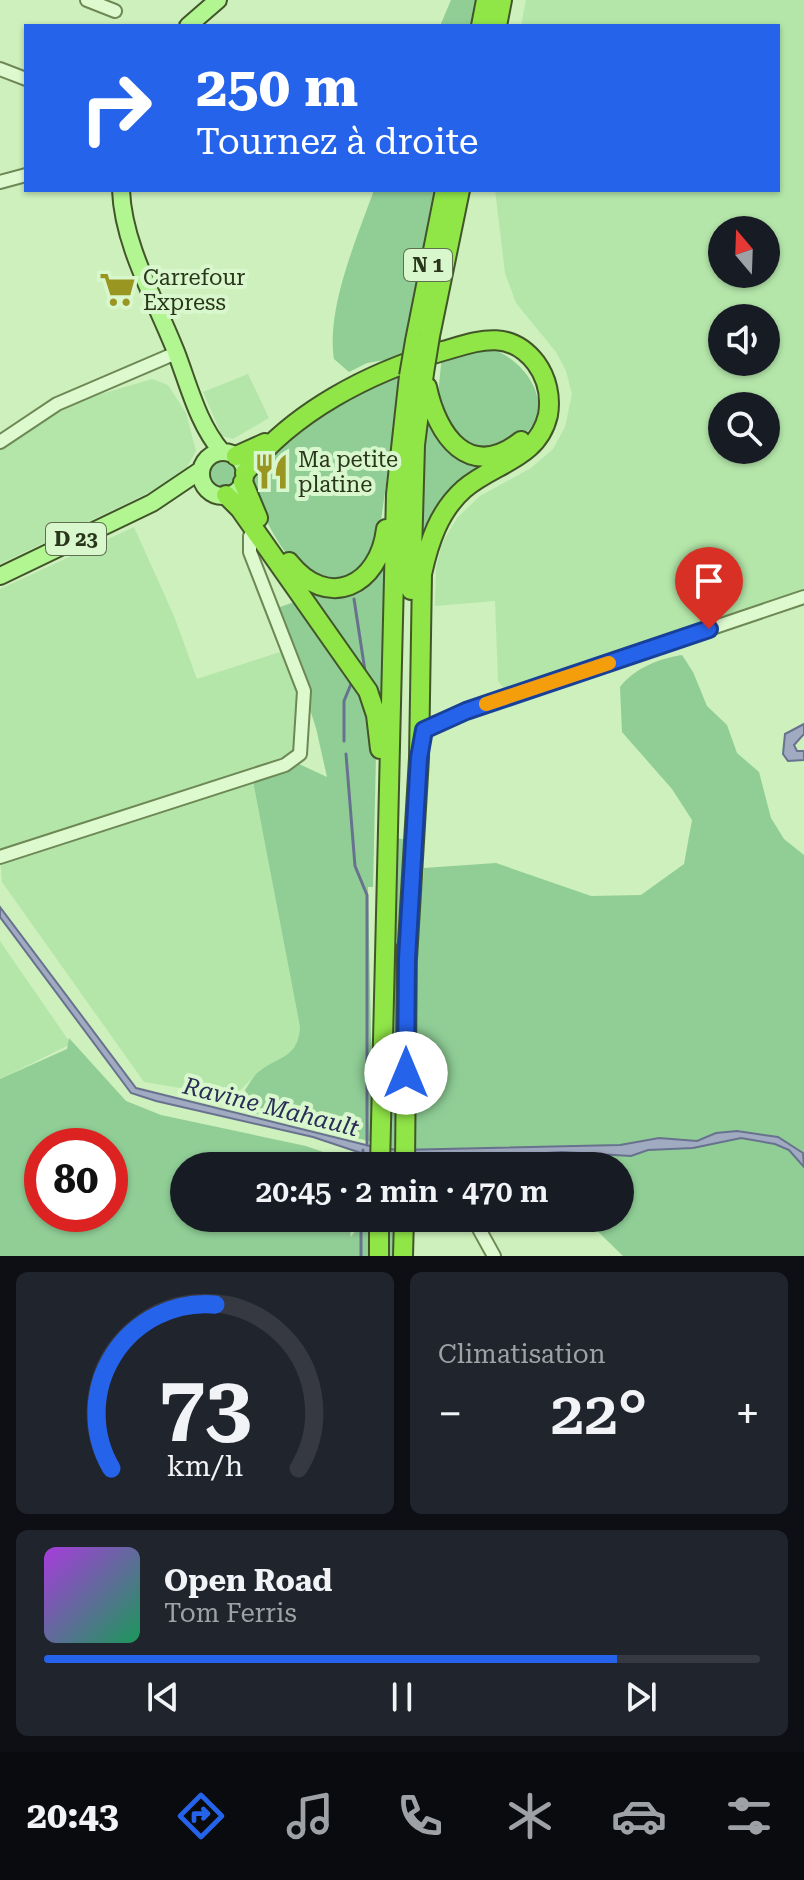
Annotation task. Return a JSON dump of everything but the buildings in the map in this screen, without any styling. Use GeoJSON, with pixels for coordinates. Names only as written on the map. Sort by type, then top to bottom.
{"type":"FeatureCollection","features":[{"type":"Feature","properties":{"kind":"highway"},"geometry":{"type":"LineString","coordinates":[[481,24],[486,0]]}},
{"type":"Feature","properties":{"kind":"highway"},"geometry":{"type":"LineString","coordinates":[[497,24],[502,0]]}},
{"type":"Feature","properties":{"kind":"highway","name":"N 1"},"geometry":{"type":"LineString","coordinates":[[380,1152],[399,451],[417,374],[445,192]]}},
{"type":"Feature","properties":{"kind":"highway","name":"N 1"},"geometry":{"type":"LineString","coordinates":[[422,339],[459,192]]}},
{"type":"Feature","properties":{"kind":"highway"},"geometry":{"type":"LineString","coordinates":[[217,459],[282,434],[381,371],[468,342],[492,338],[520,348],[540,369],[549,402],[547,417],[537,440],[524,453],[465,488],[435,528],[422,574],[419,758],[407,959]]}},
{"type":"Feature","properties":{"kind":"highway"},"geometry":{"type":"LineString","coordinates":[[417,374],[438,426],[458,448],[481,455],[497,454],[520,442],[534,423],[539,406],[535,382],[527,368],[510,353],[497,348],[448,350]]}},
{"type":"Feature","properties":{"kind":"highway","name":"N 1"},"geometry":{"type":"LineString","coordinates":[[405,1152],[412,510],[417,374]]}},
{"type":"Feature","properties":{"kind":"highway"},"geometry":{"type":"LineString","coordinates":[[282,434],[244,478],[254,511],[298,573],[322,587],[341,588],[366,577],[380,556],[399,451]]}},
{"type":"Feature","properties":{"kind":"highway"},"geometry":{"type":"LineString","coordinates":[[218,493],[255,529],[371,698],[376,715],[387,830]]}},
{"type":"Feature","properties":{"kind":"highway"},"geometry":{"type":"LineString","coordinates":[[379,1232],[379,1256]]}},
{"type":"Feature","properties":{"kind":"highway"},"geometry":{"type":"LineString","coordinates":[[403,1256],[404,1232]]}},
{"type":"Feature","properties":{"kind":"main road"},"geometry":{"type":"LineString","coordinates":[[190,24],[218,0]]}},
{"type":"Feature","properties":{"kind":"main road"},"geometry":{"type":"LineString","coordinates":[[121,192],[125,221],[217,459],[244,478],[218,493],[203,484],[217,459]]}},
{"type":"Feature","properties":{"kind":"main road","name":"D 23"},"geometry":{"type":"LineString","coordinates":[[0,576],[152,503],[217,459]]}},
{"type":"Feature","properties":{"kind":"main road","name":"D 23"},"geometry":{"type":"LineString","coordinates":[[152,503],[218,493]]}},
{"type":"Feature","properties":{"kind":"street"},"geometry":{"type":"LineString","coordinates":[[87,0],[115,11]]}},
{"type":"Feature","properties":{"kind":"street"},"geometry":{"type":"LineString","coordinates":[[0,69],[24,78]]}},
{"type":"Feature","properties":{"kind":"street"},"geometry":{"type":"LineString","coordinates":[[0,182],[24,176]]}},
{"type":"Feature","properties":{"kind":"street"},"geometry":{"type":"LineString","coordinates":[[0,442],[57,404],[176,353]]}},
{"type":"Feature","properties":{"kind":"street"},"geometry":{"type":"LineString","coordinates":[[0,857],[285,765],[300,754],[305,698],[250,552],[250,536],[255,529]]}},
{"type":"Feature","properties":{"kind":"street"},"geometry":{"type":"LineString","coordinates":[[419,758],[426,728],[466,711],[804,597]]}},
{"type":"Feature","properties":{"kind":"street"},"geometry":{"type":"LineString","coordinates":[[420,701],[430,716],[466,711]]}},
{"type":"Feature","properties":{"kind":"street"},"geometry":{"type":"LineString","coordinates":[[481,1232],[494,1256]]}},
{"type":"Feature","properties":{"kind":"green space"},"geometry":{"type":"Polygon","coordinates":[[[451,0],[477,0],[471,24],[441,24],[451,0]]]}},
{"type":"Feature","properties":{"kind":"green space"},"geometry":{"type":"Polygon","coordinates":[[[526,0],[804,0],[804,592],[504,689],[498,681],[495,601],[435,606],[436,568],[442,543],[457,518],[480,496],[531,468],[553,449],[565,427],[572,394],[566,371],[556,352],[516,303],[505,273],[495,192],[780,192],[780,24],[521,24],[526,0]]]}},
{"type":"Feature","properties":{"kind":"green space"},"geometry":{"type":"Polygon","coordinates":[[[373,192],[437,192],[403,357],[367,363],[349,372],[334,359],[333,339],[334,318],[352,251],[373,192]]]}},
{"type":"Feature","properties":{"kind":"green space"},"geometry":{"type":"Polygon","coordinates":[[[491,349],[503,354],[525,372],[537,396],[538,409],[534,422],[525,434],[497,451],[460,445],[437,403],[442,356],[491,349]]]}},
{"type":"Feature","properties":{"kind":"green space"},"geometry":{"type":"Polygon","coordinates":[[[402,369],[380,528],[370,570],[328,584],[297,563],[283,548],[258,501],[254,471],[298,432],[402,369]]]}},
{"type":"Feature","properties":{"kind":"green space"},"geometry":{"type":"Polygon","coordinates":[[[248,374],[269,418],[233,439],[222,436],[203,392],[248,374]]]}},
{"type":"Feature","properties":{"kind":"green space"},"geometry":{"type":"Polygon","coordinates":[[[152,379],[168,385],[186,413],[196,451],[186,469],[173,481],[0,564],[0,449],[46,418],[88,398],[152,379]]]}},
{"type":"Feature","properties":{"kind":"green space"},"geometry":{"type":"Polygon","coordinates":[[[428,414],[442,441],[501,460],[463,486],[419,569],[421,474],[428,414]]]}},
{"type":"Feature","properties":{"kind":"green space"},"geometry":{"type":"Polygon","coordinates":[[[223,456],[235,461],[240,473],[235,485],[223,490],[211,485],[206,473],[211,461],[223,456]]]}},
{"type":"Feature","properties":{"kind":"green space"},"geometry":{"type":"Polygon","coordinates":[[[134,527],[174,616],[197,679],[283,651],[300,696],[296,750],[290,756],[0,849],[0,589],[134,527]]]}},
{"type":"Feature","properties":{"kind":"green space"},"geometry":{"type":"Polygon","coordinates":[[[385,564],[383,709],[303,584],[365,585],[385,564]]]}},
{"type":"Feature","properties":{"kind":"green space"},"geometry":{"type":"Polygon","coordinates":[[[300,600],[365,693],[376,756],[373,887],[368,887],[373,1142],[254,1113],[245,1090],[254,1076],[288,1054],[299,1037],[300,1027],[252,776],[299,764],[327,777],[316,728],[277,608],[300,600]]]}},
{"type":"Feature","properties":{"kind":"green space"},"geometry":{"type":"Polygon","coordinates":[[[682,655],[707,706],[727,725],[737,753],[759,772],[771,818],[784,839],[804,855],[804,1256],[623,1256],[598,1232],[634,1232],[634,1152],[413,1152],[418,927],[424,868],[496,863],[591,896],[641,895],[684,864],[692,820],[672,789],[622,732],[620,687],[648,665],[682,655]]]}},
{"type":"Feature","properties":{"kind":"green space"},"geometry":{"type":"Polygon","coordinates":[[[252,776],[300,1027],[299,1042],[293,1054],[259,1071],[234,1097],[144,1082],[2,882],[0,857],[252,776]]]}},
{"type":"Feature","properties":{"kind":"green space"},"geometry":{"type":"Polygon","coordinates":[[[394,838],[403,839],[401,1150],[387,1147],[394,838]]]}},
{"type":"Feature","properties":{"kind":"green space"},"geometry":{"type":"Polygon","coordinates":[[[0,941],[71,1044],[0,1079],[0,941]]]}},
{"type":"Feature","properties":{"kind":"green space"},"geometry":{"type":"Polygon","coordinates":[[[69,1038],[126,1101],[161,1115],[323,1152],[170,1152],[170,1232],[350,1232],[351,1237],[355,1232],[370,1232],[368,1256],[0,1256],[0,1079],[67,1049],[69,1038]]]}},
{"type":"Feature","properties":{"kind":"green space"},"geometry":{"type":"Polygon","coordinates":[[[387,1232],[398,1232],[397,1256],[388,1256],[387,1232]]]}},
{"type":"Feature","properties":{"kind":"water"},"geometry":{"type":"Polygon","coordinates":[[[804,724],[804,734],[794,745],[797,751],[804,751],[804,760],[788,761],[783,754],[785,734],[804,724]]]}},
{"type":"Feature","properties":{"kind":"water"},"geometry":{"type":"Polygon","coordinates":[[[0,907],[136,1088],[374,1147],[399,1150],[620,1145],[659,1138],[697,1141],[716,1133],[737,1131],[778,1137],[803,1153],[804,1167],[789,1150],[775,1144],[741,1138],[693,1148],[648,1150],[634,1155],[634,1152],[358,1152],[313,1137],[156,1101],[131,1093],[0,917],[0,907]]]}},
{"type":"Feature","properties":{"kind":"waterway"},"geometry":{"type":"LineString","coordinates":[[354,599],[365,671]]}},
{"type":"Feature","properties":{"kind":"waterway"},"geometry":{"type":"LineString","coordinates":[[344,741],[344,701],[351,684]]}},
{"type":"Feature","properties":{"kind":"waterway","name":"Ravine Mahault"},"geometry":{"type":"LineString","coordinates":[[346,754],[355,866],[367,895],[367,1145]]}},
{"type":"Feature","properties":{"kind":"waterway"},"geometry":{"type":"LineString","coordinates":[[361,1232],[361,1256]]}},
{"type":"Feature","properties":{"kind":"slow traffic"},"geometry":{"type":"LineString","coordinates":[[486,704],[609,663]]}},
{"type":"Feature","properties":{"kind":"place","name":"Carrefour Express"},"geometry":{"type":"Point","coordinates":[117,290]}},
{"type":"Feature","properties":{"kind":"place","name":"Ma petite platine"},"geometry":{"type":"Point","coordinates":[272,472]}},
{"type":"Feature","properties":{"kind":"route"},"geometry":{"type":"LineString","coordinates":[[406,1073],[407,959],[419,758],[424,730],[466,711],[709,629]]}}]}
